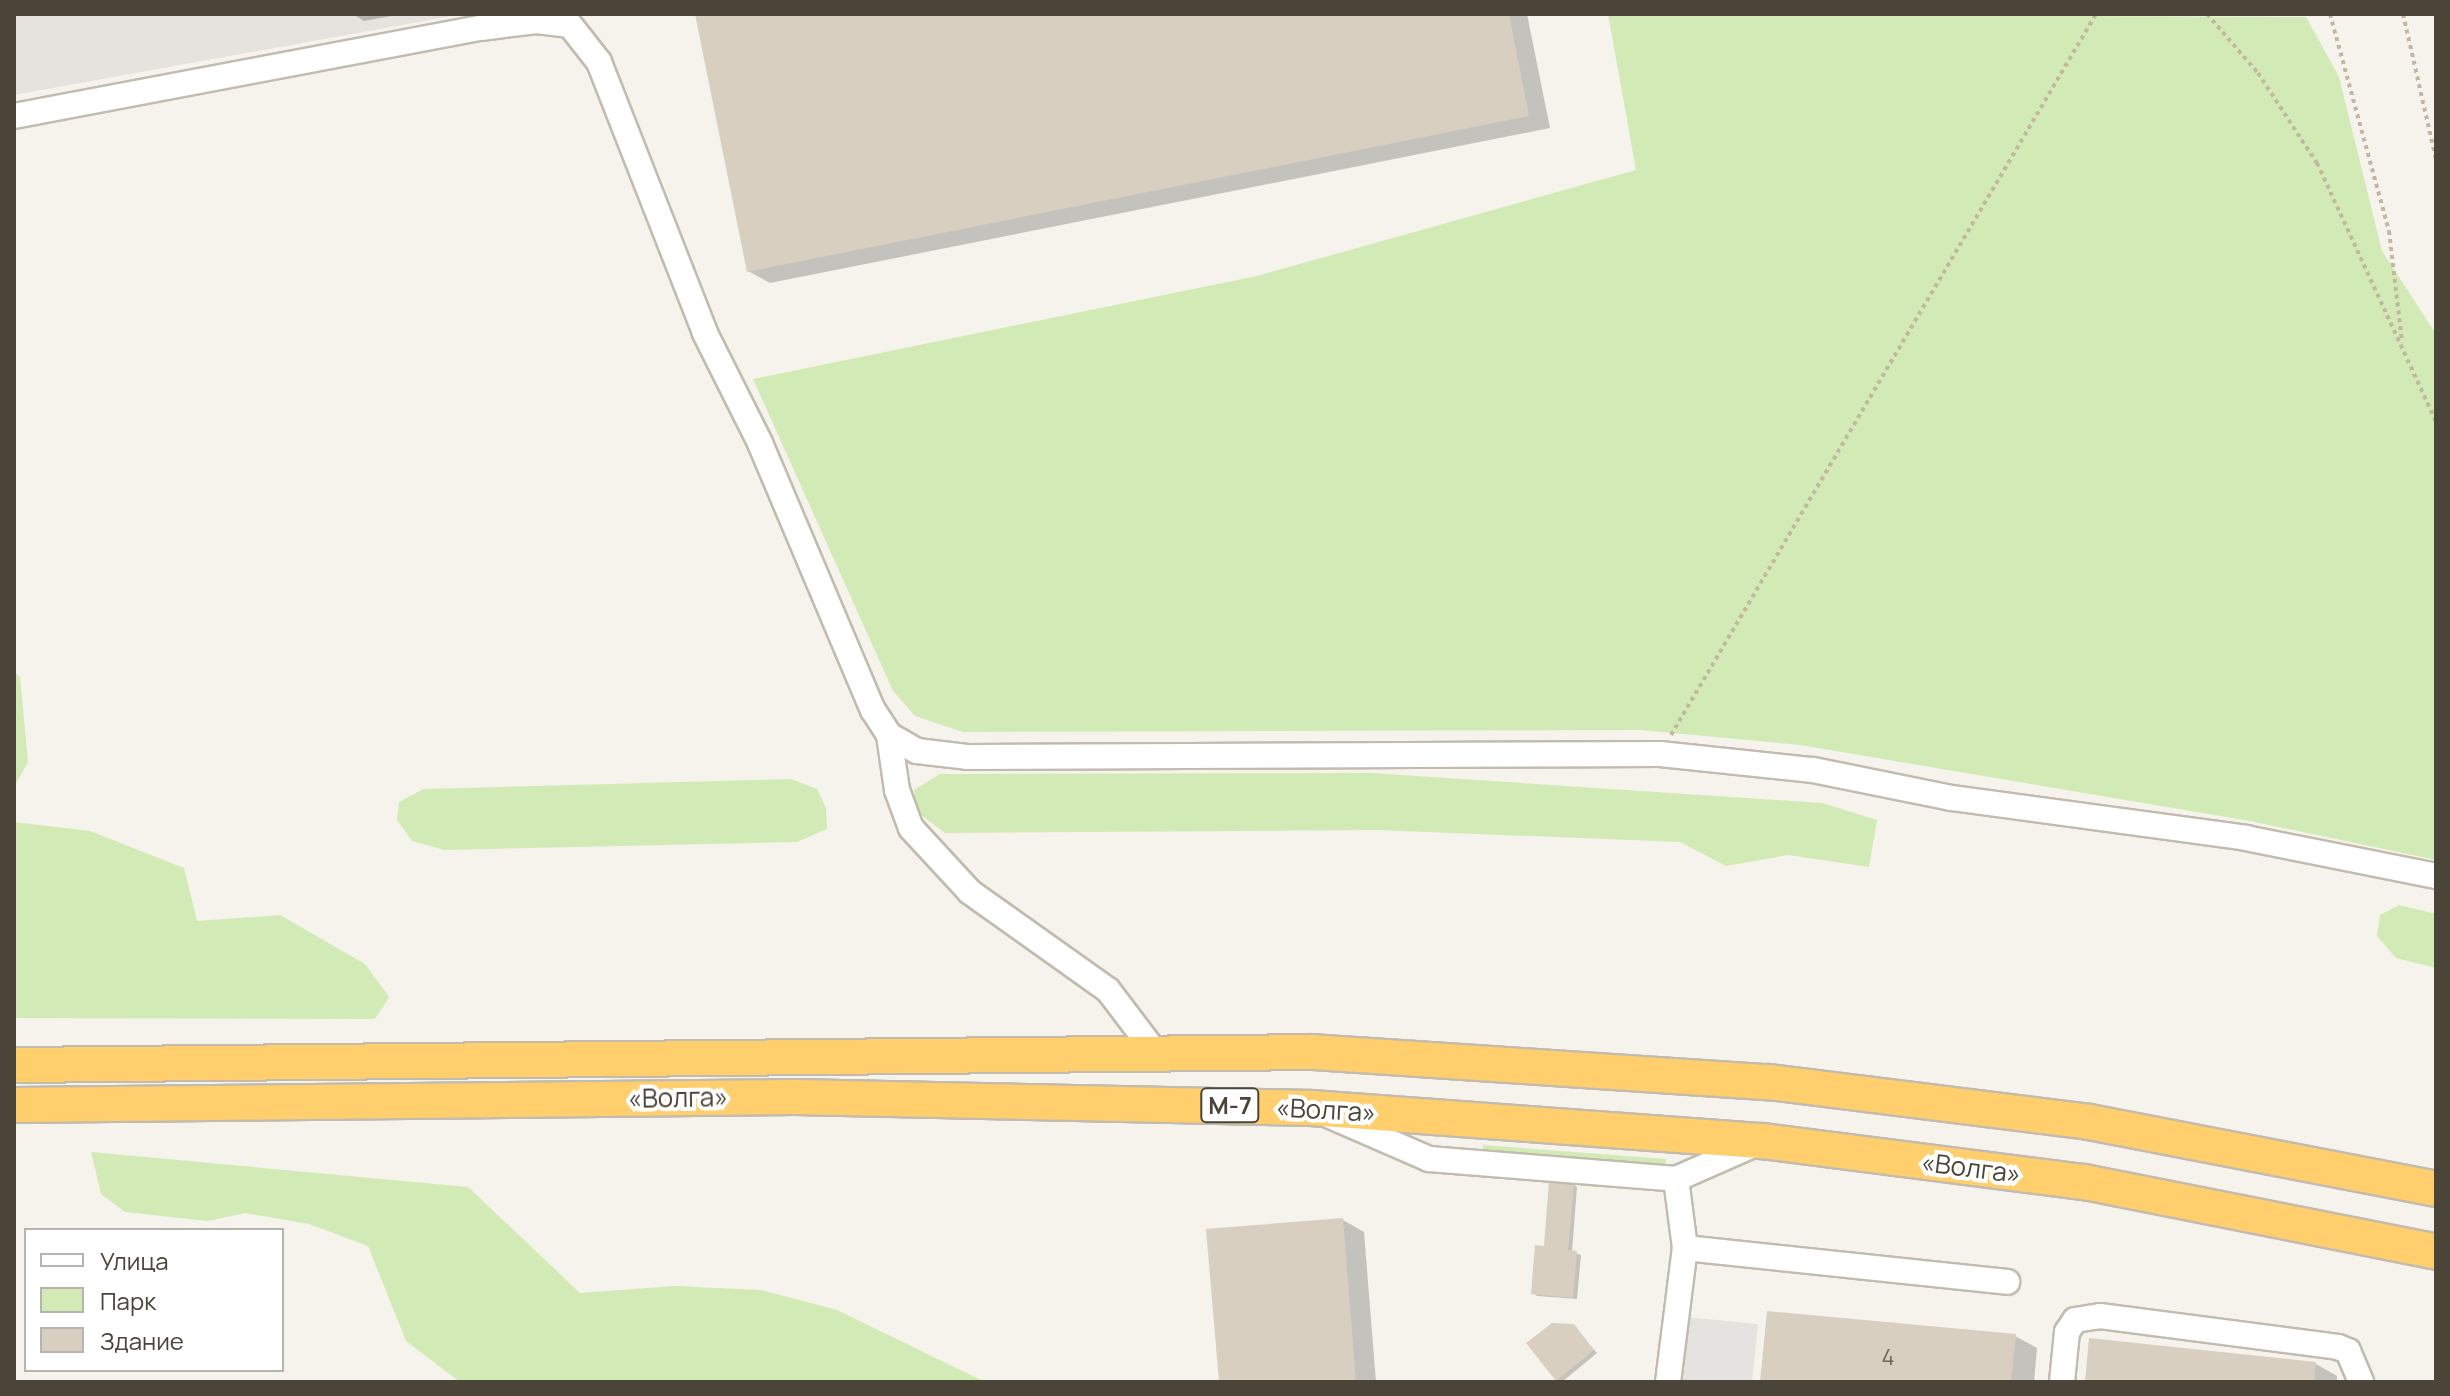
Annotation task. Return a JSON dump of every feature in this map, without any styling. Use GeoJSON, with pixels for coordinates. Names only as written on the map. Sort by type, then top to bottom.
{"type":"FeatureCollection","features":[{"type":"Feature","properties":{"kind":"highway","name":"«Волга»"},"geometry":{"type":"LineString","coordinates":[[14,1065],[1312,1052],[1769,1082],[2089,1122],[2436,1189]]}},
{"type":"Feature","properties":{"kind":"highway","name":"«Волга»"},"geometry":{"type":"LineString","coordinates":[[14,1105],[795,1097],[1311,1108],[1763,1141],[2084,1182],[2436,1252]]}},
{"type":"Feature","properties":{"kind":"street"},"geometry":{"type":"LineString","coordinates":[[14,116],[481,28],[570,18],[599,62],[705,333],[760,443],[873,710],[889,735],[897,790],[911,828],[970,892],[1108,990],[1155,1052]]}},
{"type":"Feature","properties":{"kind":"street"},"geometry":{"type":"LineString","coordinates":[[889,735],[917,751],[967,757],[1660,754],[1813,770],[1952,798],[2246,838],[2436,876]]}},
{"type":"Feature","properties":{"kind":"street"},"geometry":{"type":"LineString","coordinates":[[1311,1108],[1429,1159],[1676,1179],[1763,1141]]}},
{"type":"Feature","properties":{"kind":"street"},"geometry":{"type":"LineString","coordinates":[[1668,1382],[1685,1248],[1676,1179]]}},
{"type":"Feature","properties":{"kind":"street"},"geometry":{"type":"LineString","coordinates":[[1685,1248],[2007,1282]]}},
{"type":"Feature","properties":{"kind":"street"},"geometry":{"type":"LineString","coordinates":[[2062,1382],[2067,1332],[2075,1320],[2100,1316],[2338,1347],[2348,1351],[2361,1382]]}},
{"type":"Feature","properties":{"kind":"path"},"geometry":{"type":"LineString","coordinates":[[1660,754],[2096,14]]}},
{"type":"Feature","properties":{"kind":"path"},"geometry":{"type":"LineString","coordinates":[[2207,14],[2258,73],[2317,163],[2436,422]]}},
{"type":"Feature","properties":{"kind":"path"},"geometry":{"type":"LineString","coordinates":[[2330,14],[2389,231],[2403,349]]}},
{"type":"Feature","properties":{"kind":"path"},"geometry":{"type":"LineString","coordinates":[[2403,14],[2436,159]]}},
{"type":"Feature","properties":{"kind":"shaded area"},"geometry":{"type":"Polygon","coordinates":[[[14,14],[463,14],[14,95],[14,14]]]}},
{"type":"Feature","properties":{"kind":"shaded area"},"geometry":{"type":"Polygon","coordinates":[[[1686,1317],[1758,1324],[1752,1382],[1680,1382],[1686,1317]]]}},
{"type":"Feature","properties":{"kind":"green space"},"geometry":{"type":"Polygon","coordinates":[[[1608,14],[2306,17],[2339,77],[2382,251],[2436,334],[2436,860],[2250,821],[1800,745],[1641,730],[963,732],[915,716],[893,691],[753,379],[1257,276],[1636,170],[1608,14]]]}},
{"type":"Feature","properties":{"kind":"green space"},"geometry":{"type":"Polygon","coordinates":[[[14,672],[20,677],[28,762],[14,787],[14,672]]]}},
{"type":"Feature","properties":{"kind":"green space"},"geometry":{"type":"Polygon","coordinates":[[[1372,773],[1822,803],[1877,820],[1869,867],[1788,855],[1726,866],[1680,842],[1377,830],[945,833],[917,812],[914,790],[940,774],[1372,773]]]}},
{"type":"Feature","properties":{"kind":"green space"},"geometry":{"type":"Polygon","coordinates":[[[791,779],[817,789],[826,808],[827,829],[797,842],[444,850],[412,841],[397,820],[399,802],[423,789],[791,779]]]}},
{"type":"Feature","properties":{"kind":"green space"},"geometry":{"type":"Polygon","coordinates":[[[14,822],[90,831],[184,868],[197,921],[280,915],[365,964],[389,997],[375,1019],[14,1018],[14,822]]]}},
{"type":"Feature","properties":{"kind":"green space"},"geometry":{"type":"Polygon","coordinates":[[[2399,905],[2436,914],[2436,968],[2396,958],[2377,936],[2380,915],[2399,905]]]}},
{"type":"Feature","properties":{"kind":"green space"},"geometry":{"type":"Polygon","coordinates":[[[1483,1145],[1666,1159],[1665,1169],[1482,1154],[1483,1145]]]}},
{"type":"Feature","properties":{"kind":"green space"},"geometry":{"type":"Polygon","coordinates":[[[91,1152],[468,1187],[580,1293],[675,1286],[761,1290],[837,1310],[985,1382],[460,1382],[406,1341],[368,1246],[309,1224],[245,1213],[208,1221],[125,1212],[101,1194],[91,1152]]]}},
{"type":"Feature","properties":{"kind":"building"},"geometry":{"type":"Polygon","coordinates":[[[695,14],[1509,14],[1529,116],[747,272],[695,14]]]}},
{"type":"Feature","properties":{"kind":"building"},"geometry":{"type":"Polygon","coordinates":[[[1549,1180],[1574,1183],[1568,1250],[1577,1251],[1573,1298],[1531,1294],[1535,1245],[1544,1246],[1549,1180]]]}},
{"type":"Feature","properties":{"kind":"building"},"geometry":{"type":"Polygon","coordinates":[[[1343,1218],[1356,1382],[1219,1382],[1206,1229],[1343,1218]]]}},
{"type":"Feature","properties":{"kind":"building"},"geometry":{"type":"Polygon","coordinates":[[[1767,1311],[2016,1334],[2011,1382],[1760,1382],[1767,1311]]]}},
{"type":"Feature","properties":{"kind":"building"},"geometry":{"type":"Polygon","coordinates":[[[1552,1323],[1574,1324],[1594,1350],[1556,1381],[1526,1343],[1552,1323]]]}},
{"type":"Feature","properties":{"kind":"building"},"geometry":{"type":"Polygon","coordinates":[[[2089,1338],[2316,1362],[2314,1382],[2085,1382],[2089,1338]]]}}]}
